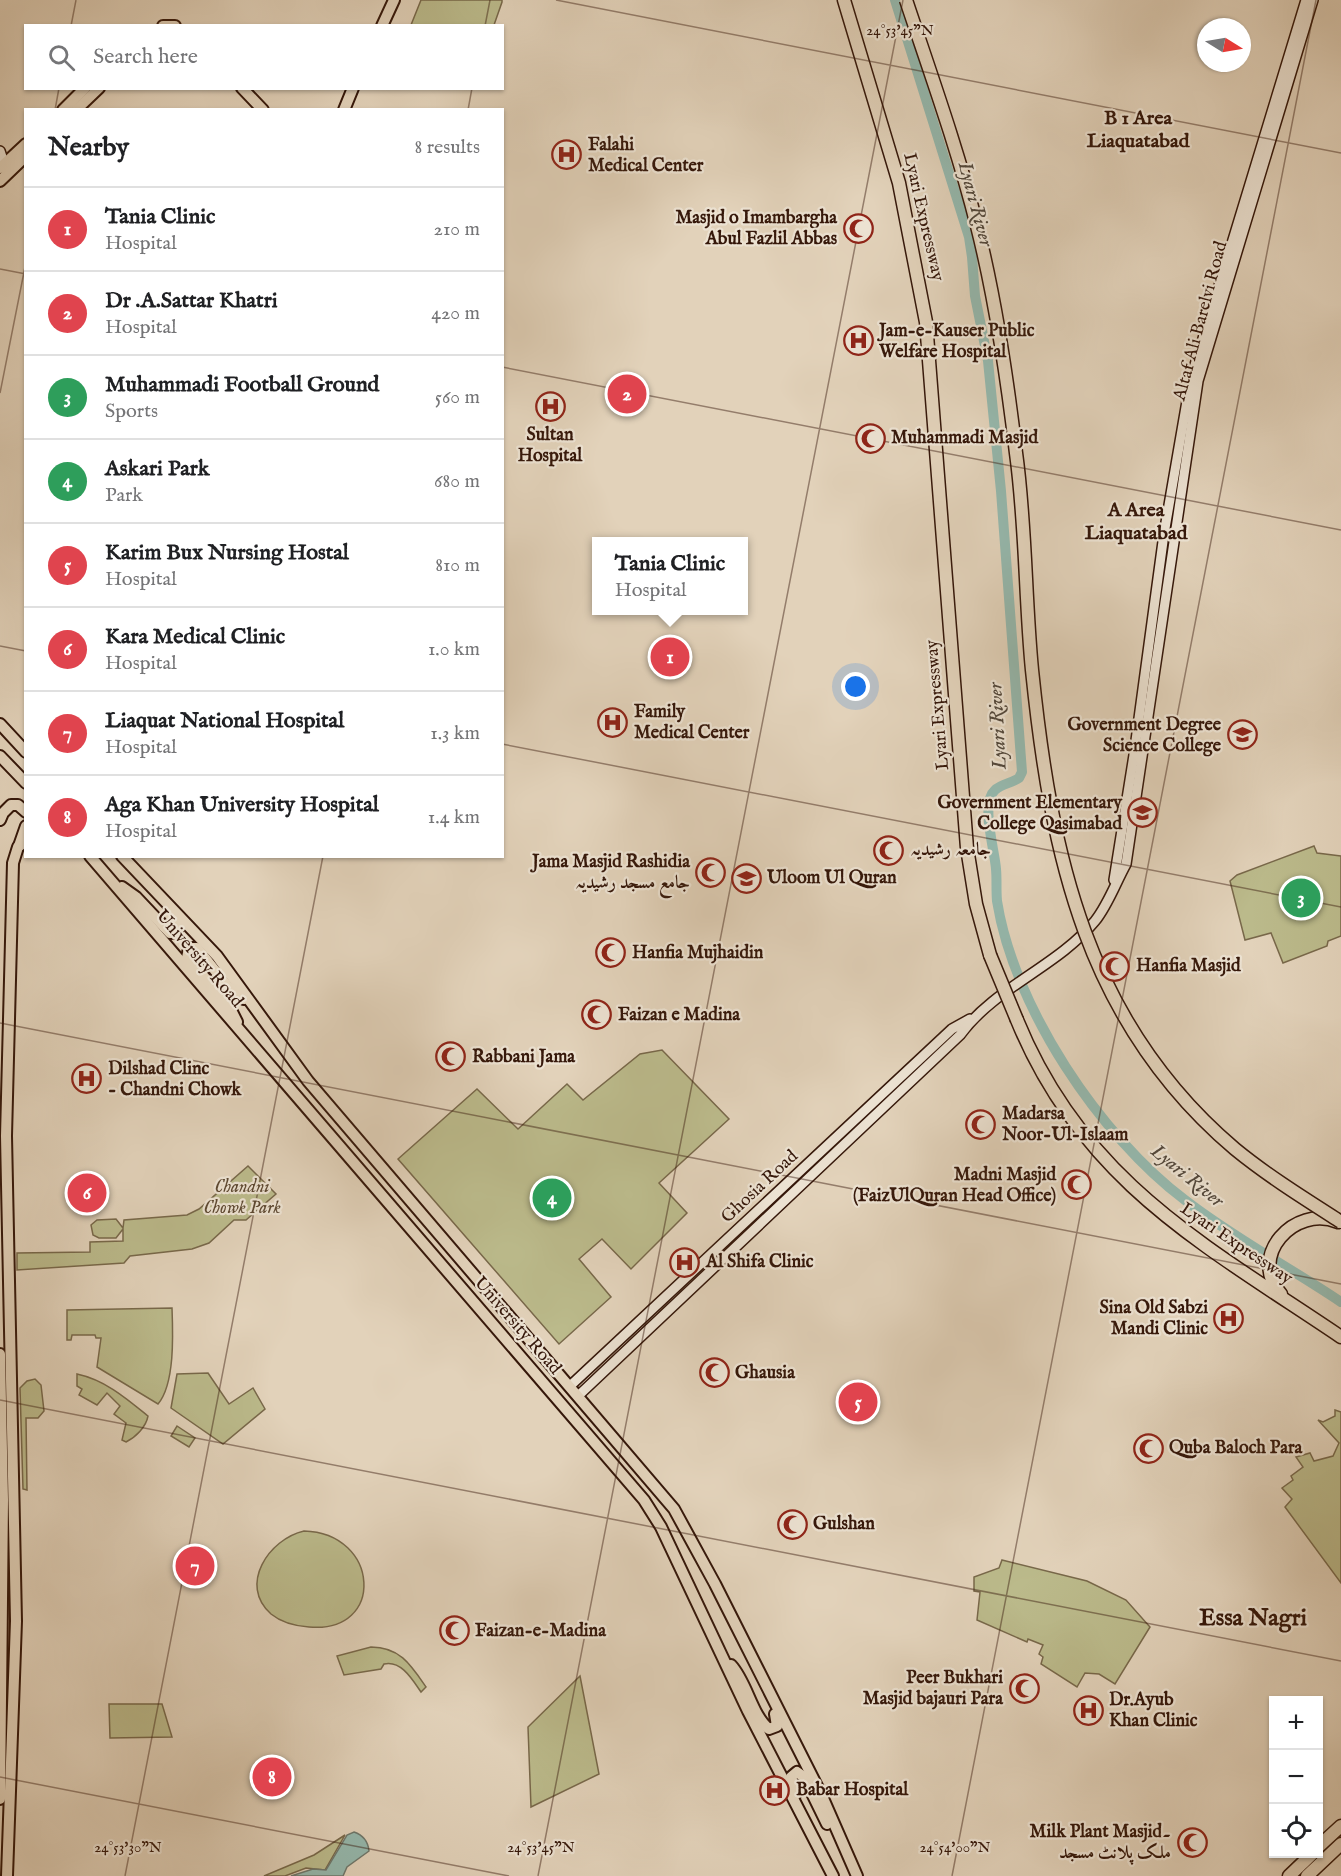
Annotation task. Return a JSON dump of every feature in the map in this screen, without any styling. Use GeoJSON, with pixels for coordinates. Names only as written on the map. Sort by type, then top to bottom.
{"type":"FeatureCollection","features":[{"type":"Feature","properties":{"kind":"highway","name":"Lyari Expressway"},"geometry":{"type":"LineString","coordinates":[[844,0],[899,183],[926,322],[967,848],[976,904],[996,971],[1041,1070],[1074,1122],[1101,1156],[1136,1192],[1180,1229],[1341,1337]]}},
{"type":"Feature","properties":{"kind":"highway"},"geometry":{"type":"LineString","coordinates":[[906,0],[961,168],[996,310],[1017,458],[1032,669],[1049,804],[1078,913],[1098,967],[1124,1020],[1152,1061],[1190,1105],[1235,1148],[1341,1223]]}},
{"type":"Feature","properties":{"kind":"highway"},"geometry":{"type":"LineString","coordinates":[[1290,1303],[1278,1291],[1272,1280],[1271,1260],[1278,1240],[1288,1229],[1307,1219],[1329,1219],[1341,1223]]}},
{"type":"Feature","properties":{"kind":"highway"},"geometry":{"type":"LineString","coordinates":[[1323,1842],[1341,1826]]}},
{"type":"Feature","properties":{"kind":"highway"},"geometry":{"type":"LineString","coordinates":[[1307,1876],[1341,1844]]}},
{"type":"Feature","properties":{"kind":"highway"},"geometry":{"type":"LineString","coordinates":[[1288,1876],[1308,1858]]}},
{"type":"Feature","properties":{"kind":"main road"},"geometry":{"type":"LineString","coordinates":[[383,24],[394,0]]}},
{"type":"Feature","properties":{"kind":"main road"},"geometry":{"type":"LineString","coordinates":[[389,24],[399,0]]}},
{"type":"Feature","properties":{"kind":"main road","name":"Altaf Ali Barelvi Road"},"geometry":{"type":"LineString","coordinates":[[1111,891],[1134,754],[1164,534],[1191,378],[1306,0]]}},
{"type":"Feature","properties":{"kind":"main road","name":"Altaf Ali Barelvi Road"},"geometry":{"type":"LineString","coordinates":[[1111,891],[1126,864],[1200,373],[1313,0]]}},
{"type":"Feature","properties":{"kind":"main road"},"geometry":{"type":"LineString","coordinates":[[65,108],[83,90]]}},
{"type":"Feature","properties":{"kind":"main road"},"geometry":{"type":"LineString","coordinates":[[78,108],[97,90]]}},
{"type":"Feature","properties":{"kind":"main road"},"geometry":{"type":"LineString","coordinates":[[244,90],[261,108]]}},
{"type":"Feature","properties":{"kind":"main road"},"geometry":{"type":"LineString","coordinates":[[345,108],[352,90]]}},
{"type":"Feature","properties":{"kind":"main road"},"geometry":{"type":"LineString","coordinates":[[352,108],[359,90]]}},
{"type":"Feature","properties":{"kind":"main road"},"geometry":{"type":"LineString","coordinates":[[3,173],[24,147]]}},
{"type":"Feature","properties":{"kind":"main road"},"geometry":{"type":"LineString","coordinates":[[0,151],[3,173]]}},
{"type":"Feature","properties":{"kind":"main road"},"geometry":{"type":"LineString","coordinates":[[3,173],[24,157]]}},
{"type":"Feature","properties":{"kind":"main road"},"geometry":{"type":"LineString","coordinates":[[0,724],[24,750]]}},
{"type":"Feature","properties":{"kind":"main road"},"geometry":{"type":"LineString","coordinates":[[0,756],[24,781]]}},
{"type":"Feature","properties":{"kind":"main road"},"geometry":{"type":"LineString","coordinates":[[0,820],[11,805],[18,805],[24,810]]}},
{"type":"Feature","properties":{"kind":"main road"},"geometry":{"type":"LineString","coordinates":[[7,1876],[15,1707],[12,1373],[6,1116],[13,863],[22,844]]}},
{"type":"Feature","properties":{"kind":"main road","name":"University Road"},"geometry":{"type":"LineString","coordinates":[[92,858],[171,954],[244,1035],[377,1193],[564,1404],[644,1500],[661,1527],[724,1657],[747,1711],[833,1876]]}},
{"type":"Feature","properties":{"kind":"main road","name":"University Road"},"geometry":{"type":"LineString","coordinates":[[124,858],[217,956],[308,1081],[570,1386],[679,1517],[699,1551],[822,1796],[856,1873]]}},
{"type":"Feature","properties":{"kind":"main road"},"geometry":{"type":"LineString","coordinates":[[107,876],[136,897],[165,930],[170,933],[176,932],[177,922],[160,904],[150,885]]}},
{"type":"Feature","properties":{"kind":"main road"},"geometry":{"type":"LineString","coordinates":[[578,1396],[810,1179],[960,1035],[974,1016],[1065,948],[1095,921],[1111,891]]}},
{"type":"Feature","properties":{"kind":"main road"},"geometry":{"type":"LineString","coordinates":[[244,1035],[226,1002],[187,958],[189,948],[196,948],[229,988],[257,1009]]}},
{"type":"Feature","properties":{"kind":"main road","name":"Ghosia Road"},"geometry":{"type":"LineString","coordinates":[[570,1386],[952,1029],[974,1016]]}},
{"type":"Feature","properties":{"kind":"main road"},"geometry":{"type":"LineString","coordinates":[[802,1170],[810,1179]]}},
{"type":"Feature","properties":{"kind":"main road"},"geometry":{"type":"LineString","coordinates":[[0,1354],[3,1708],[0,1799]]}},
{"type":"Feature","properties":{"kind":"main road"},"geometry":{"type":"LineString","coordinates":[[0,1373],[12,1373]]}},
{"type":"Feature","properties":{"kind":"main road"},"geometry":{"type":"LineString","coordinates":[[661,1527],[679,1517]]}},
{"type":"Feature","properties":{"kind":"main road"},"geometry":{"type":"LineString","coordinates":[[724,1657],[740,1675],[765,1726],[774,1730],[778,1722],[762,1688],[756,1667]]}},
{"type":"Feature","properties":{"kind":"main road"},"geometry":{"type":"LineString","coordinates":[[3,1708],[15,1707]]}},
{"type":"Feature","properties":{"kind":"main road"},"geometry":{"type":"LineString","coordinates":[[833,1876],[792,1784],[791,1777],[794,1773],[804,1777],[823,1818],[856,1873]]}},
{"type":"Feature","properties":{"kind":"green space"},"geometry":{"type":"Polygon","coordinates":[[[421,0],[502,0],[494,24],[411,24],[421,0]]]}},
{"type":"Feature","properties":{"kind":"green space"},"geometry":{"type":"Polygon","coordinates":[[[1314,846],[1317,853],[1341,856],[1341,936],[1328,941],[1327,946],[1283,963],[1271,933],[1245,940],[1230,881],[1237,875],[1314,846]]]}},
{"type":"Feature","properties":{"kind":"green space"},"geometry":{"type":"Polygon","coordinates":[[[662,1050],[729,1119],[659,1183],[687,1213],[631,1269],[602,1239],[579,1259],[611,1297],[559,1344],[398,1159],[477,1089],[518,1129],[567,1084],[583,1100],[640,1054],[662,1050]]]}},
{"type":"Feature","properties":{"kind":"green space","name":"Chandni Chowk Park"},"geometry":{"type":"Polygon","coordinates":[[[248,1166],[276,1194],[246,1220],[234,1220],[209,1243],[192,1249],[130,1256],[124,1263],[17,1270],[17,1253],[90,1252],[90,1242],[123,1241],[123,1229],[116,1238],[99,1238],[93,1235],[91,1225],[97,1220],[116,1219],[123,1228],[124,1220],[187,1215],[199,1209],[248,1166]]]}},
{"type":"Feature","properties":{"kind":"green space"},"geometry":{"type":"Polygon","coordinates":[[[172,1308],[170,1372],[164,1395],[158,1404],[97,1367],[101,1338],[96,1338],[95,1335],[72,1335],[71,1340],[67,1340],[67,1310],[172,1308]]]}},
{"type":"Feature","properties":{"kind":"green space"},"geometry":{"type":"Polygon","coordinates":[[[208,1373],[229,1404],[253,1388],[265,1409],[223,1444],[171,1408],[177,1374],[208,1373]]]}},
{"type":"Feature","properties":{"kind":"green space"},"geometry":{"type":"Polygon","coordinates":[[[77,1374],[106,1385],[148,1416],[140,1431],[126,1442],[122,1440],[126,1423],[114,1414],[120,1406],[107,1393],[97,1405],[79,1395],[82,1389],[77,1386],[77,1374]]]}},
{"type":"Feature","properties":{"kind":"green space"},"geometry":{"type":"Polygon","coordinates":[[[35,1379],[41,1385],[44,1411],[38,1418],[26,1418],[27,1490],[23,1489],[20,1388],[27,1381],[35,1379]]]}},
{"type":"Feature","properties":{"kind":"green space"},"geometry":{"type":"Polygon","coordinates":[[[1335,1410],[1341,1412],[1341,1583],[1285,1507],[1292,1499],[1282,1488],[1293,1480],[1291,1476],[1303,1467],[1296,1457],[1310,1453],[1314,1461],[1333,1456],[1339,1443],[1318,1420],[1323,1422],[1335,1416],[1335,1410]]]}},
{"type":"Feature","properties":{"kind":"green space"},"geometry":{"type":"Polygon","coordinates":[[[177,1426],[195,1438],[189,1447],[171,1436],[177,1426]]]}},
{"type":"Feature","properties":{"kind":"green space"},"geometry":{"type":"Polygon","coordinates":[[[304,1531],[329,1536],[348,1548],[359,1564],[364,1582],[361,1600],[351,1615],[334,1625],[309,1627],[284,1622],[271,1614],[257,1590],[258,1577],[269,1553],[279,1543],[304,1531]]]}},
{"type":"Feature","properties":{"kind":"green space"},"geometry":{"type":"Polygon","coordinates":[[[1002,1560],[1087,1581],[1126,1600],[1150,1627],[1115,1684],[1099,1674],[1085,1673],[1077,1687],[1041,1664],[1043,1657],[1039,1654],[1043,1645],[1028,1639],[1027,1642],[977,1620],[980,1592],[974,1591],[974,1577],[999,1568],[1002,1560]]]}},
{"type":"Feature","properties":{"kind":"green space"},"geometry":{"type":"Polygon","coordinates":[[[371,1647],[390,1650],[404,1659],[426,1687],[421,1692],[406,1672],[390,1664],[384,1664],[381,1669],[344,1675],[337,1656],[371,1647]]]}},
{"type":"Feature","properties":{"kind":"green space"},"geometry":{"type":"Polygon","coordinates":[[[580,1676],[599,1774],[531,1807],[528,1727],[580,1676]]]}},
{"type":"Feature","properties":{"kind":"green space"},"geometry":{"type":"Polygon","coordinates":[[[109,1704],[162,1704],[172,1737],[110,1738],[109,1704]]]}},
{"type":"Feature","properties":{"kind":"green space"},"geometry":{"type":"Polygon","coordinates":[[[345,1835],[325,1870],[306,1868],[285,1876],[264,1876],[314,1855],[345,1835]]]}},
{"type":"Feature","properties":{"kind":"water"},"geometry":{"type":"Polygon","coordinates":[[[354,1832],[368,1844],[369,1851],[347,1867],[343,1876],[291,1876],[313,1869],[326,1870],[347,1835],[354,1832]]]}},
{"type":"Feature","properties":{"kind":"waterway","name":"Lyari River"},"geometry":{"type":"LineString","coordinates":[[895,0],[969,237],[975,296],[988,361],[1001,491],[1022,772],[1019,778],[995,790],[989,805],[988,816],[996,869],[997,901],[1006,942],[1022,984],[1042,1026],[1066,1067],[1122,1141],[1153,1173],[1204,1214],[1341,1302]]}},
{"type":"Feature","properties":{"kind":"place","name":"Falahi Medical Center"},"geometry":{"type":"Point","coordinates":[567,155]}},
{"type":"Feature","properties":{"kind":"place","name":"Masjid o Imambargha Abul Fazlil Abbas"},"geometry":{"type":"Point","coordinates":[858,228]}},
{"type":"Feature","properties":{"kind":"place","name":"Jam-e-Kauser Public Welfare Hospital"},"geometry":{"type":"Point","coordinates":[858,341]}},
{"type":"Feature","properties":{"kind":"place","name":"Dr .A.Sattar Khatri"},"geometry":{"type":"Point","coordinates":[627,394]}},
{"type":"Feature","properties":{"kind":"place","name":"Sultan Hospital"},"geometry":{"type":"Point","coordinates":[550,406]}},
{"type":"Feature","properties":{"kind":"place","name":"Muhammadi Masjid"},"geometry":{"type":"Point","coordinates":[870,438]}},
{"type":"Feature","properties":{"kind":"place","name":"Tania Clinic"},"geometry":{"type":"Point","coordinates":[670,657]}},
{"type":"Feature","properties":{"kind":"place","name":"Family Medical Center"},"geometry":{"type":"Point","coordinates":[613,722]}},
{"type":"Feature","properties":{"kind":"place","name":"Government Degree Science College"},"geometry":{"type":"Point","coordinates":[1242,735]}},
{"type":"Feature","properties":{"kind":"place","name":"Government Elementary College Qasimabad"},"geometry":{"type":"Point","coordinates":[1143,813]}},
{"type":"Feature","properties":{"kind":"place","name":"جامعہ رشیدیہ"},"geometry":{"type":"Point","coordinates":[889,850]}},
{"type":"Feature","properties":{"kind":"place","name":"Jama Masjid Rashidia جامع مسجد رشیدیہ"},"geometry":{"type":"Point","coordinates":[711,872]}},
{"type":"Feature","properties":{"kind":"place","name":"Uloom Ul Quran"},"geometry":{"type":"Point","coordinates":[746,878]}},
{"type":"Feature","properties":{"kind":"place","name":"Muhammadi Football Ground"},"geometry":{"type":"Point","coordinates":[1301,898]}},
{"type":"Feature","properties":{"kind":"place","name":"Hanfia Mujhaidin"},"geometry":{"type":"Point","coordinates":[611,953]}},
{"type":"Feature","properties":{"kind":"place","name":"Hanfia Masjid"},"geometry":{"type":"Point","coordinates":[1115,966]}},
{"type":"Feature","properties":{"kind":"place","name":"Faizan e Madina"},"geometry":{"type":"Point","coordinates":[597,1015]}},
{"type":"Feature","properties":{"kind":"place","name":"Rabbani Jama"},"geometry":{"type":"Point","coordinates":[451,1057]}},
{"type":"Feature","properties":{"kind":"place","name":"Dilshad Clinc - Chandni Chowk"},"geometry":{"type":"Point","coordinates":[87,1079]}},
{"type":"Feature","properties":{"kind":"place","name":"Madarsa Noor-Ul-Islaam"},"geometry":{"type":"Point","coordinates":[981,1124]}},
{"type":"Feature","properties":{"kind":"place","name":"Madni Masjid (FaizUlQuran Head Office)"},"geometry":{"type":"Point","coordinates":[1077,1185]}},
{"type":"Feature","properties":{"kind":"place","name":"Kara Medical Clinic"},"geometry":{"type":"Point","coordinates":[87,1193]}},
{"type":"Feature","properties":{"kind":"place","name":"Askari Park"},"geometry":{"type":"Point","coordinates":[552,1198]}},
{"type":"Feature","properties":{"kind":"place","name":"Al Shifa Clinic"},"geometry":{"type":"Point","coordinates":[685,1262]}},
{"type":"Feature","properties":{"kind":"place","name":"Sina Old Sabzi Mandi Clinic"},"geometry":{"type":"Point","coordinates":[1229,1318]}},
{"type":"Feature","properties":{"kind":"place","name":"Ghausia"},"geometry":{"type":"Point","coordinates":[714,1373]}},
{"type":"Feature","properties":{"kind":"place","name":"Karim Bux Nursing Hostal"},"geometry":{"type":"Point","coordinates":[858,1402]}},
{"type":"Feature","properties":{"kind":"place","name":"Quba Baloch Para"},"geometry":{"type":"Point","coordinates":[1148,1448]}},
{"type":"Feature","properties":{"kind":"place","name":"Gulshan"},"geometry":{"type":"Point","coordinates":[792,1524]}},
{"type":"Feature","properties":{"kind":"place","name":"Liaquat National Hospital"},"geometry":{"type":"Point","coordinates":[195,1566]}},
{"type":"Feature","properties":{"kind":"place","name":"Faizan-e-Madina"},"geometry":{"type":"Point","coordinates":[454,1631]}},
{"type":"Feature","properties":{"kind":"place","name":"Peer Bukhari Masjid bajauri Para"},"geometry":{"type":"Point","coordinates":[1024,1688]}},
{"type":"Feature","properties":{"kind":"place","name":"Dr.Ayub Khan Clinic"},"geometry":{"type":"Point","coordinates":[1088,1710]}},
{"type":"Feature","properties":{"kind":"place","name":"Aga Khan University Hospital"},"geometry":{"type":"Point","coordinates":[272,1777]}},
{"type":"Feature","properties":{"kind":"place","name":"Babar Hospital"},"geometry":{"type":"Point","coordinates":[775,1790]}},
{"type":"Feature","properties":{"kind":"place","name":"Milk Plant Masjid۔ ملک پلانٹ مسجد"},"geometry":{"type":"Point","coordinates":[1192,1842]}},
{"type":"Feature","properties":{"kind":"district","name":"B 1 Area Liaquatabad"},"geometry":{"type":"Point","coordinates":[1138,130]}},
{"type":"Feature","properties":{"kind":"district","name":"A Area Liaquatabad"},"geometry":{"type":"Point","coordinates":[1136,522]}},
{"type":"Feature","properties":{"kind":"district","name":"Essa Nagri"},"geometry":{"type":"Point","coordinates":[1253,1618]}}]}
